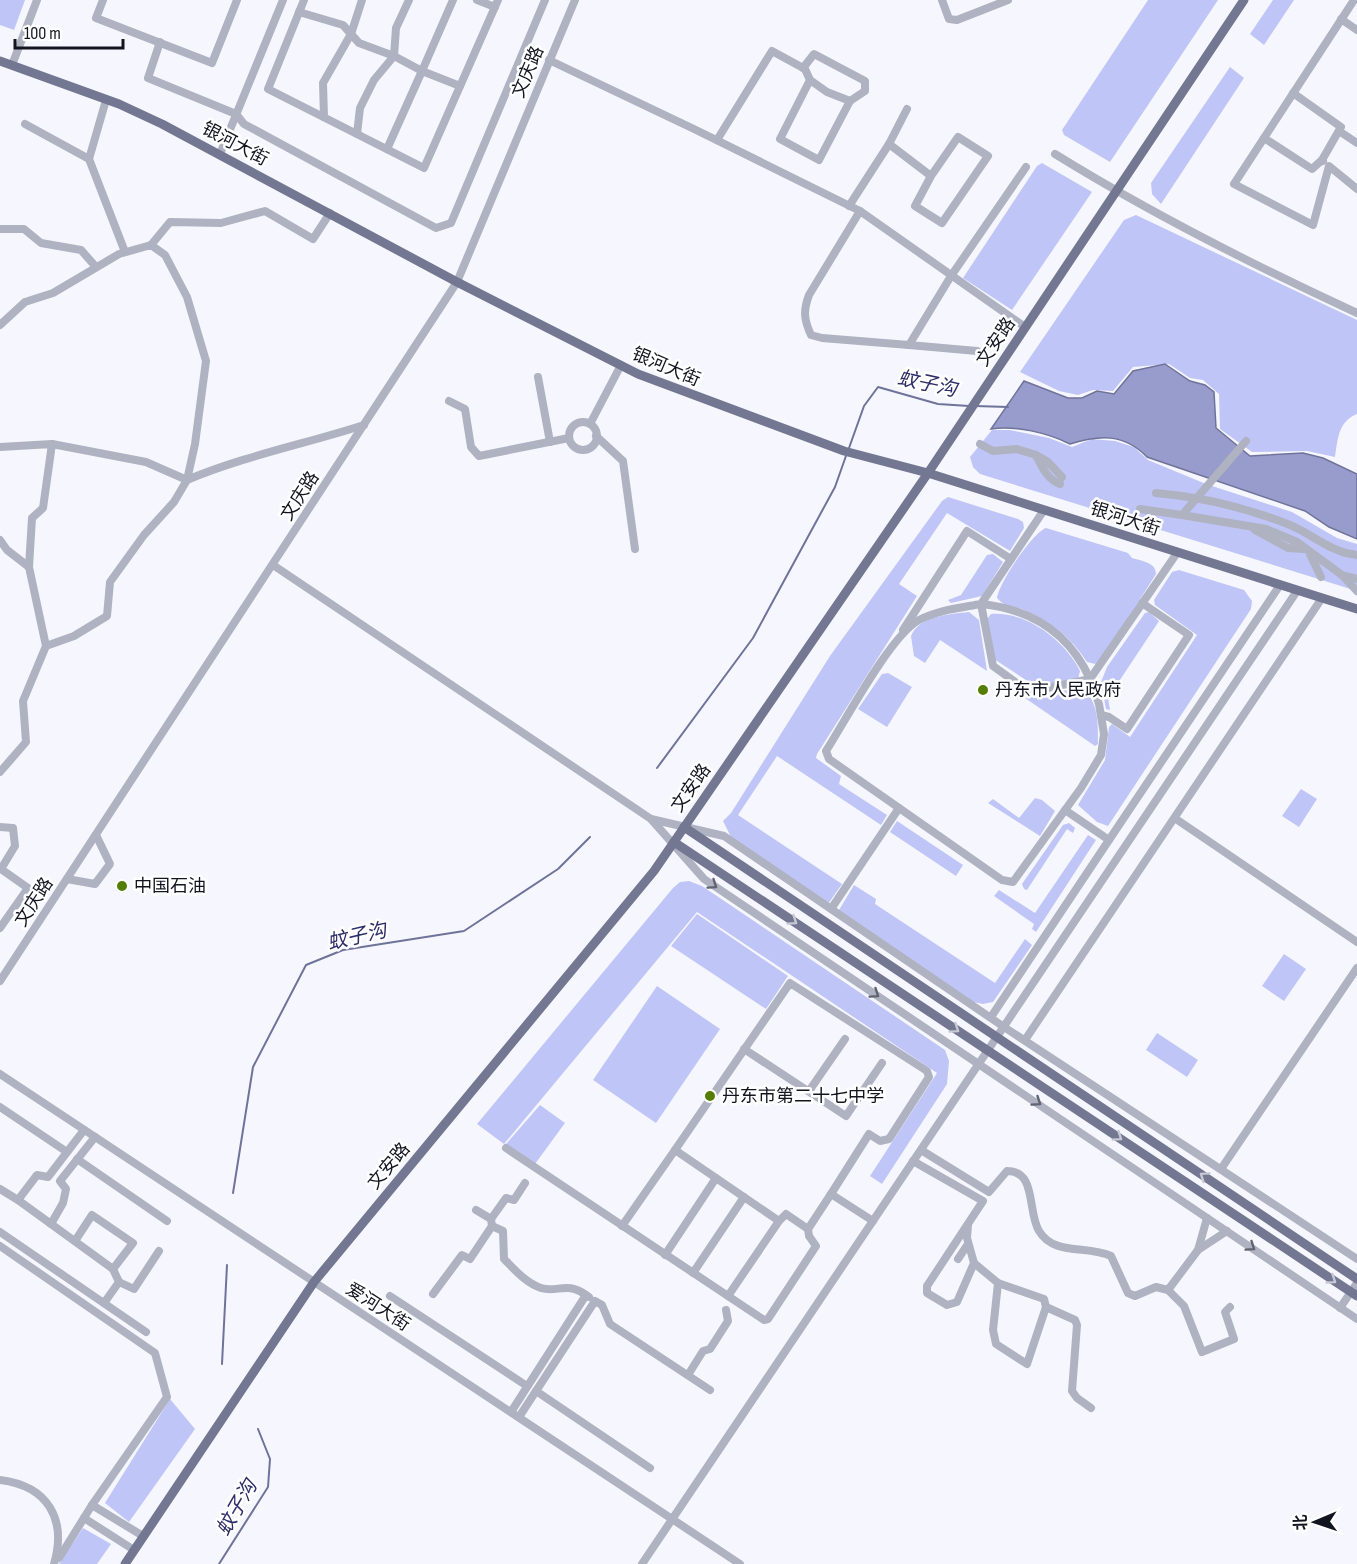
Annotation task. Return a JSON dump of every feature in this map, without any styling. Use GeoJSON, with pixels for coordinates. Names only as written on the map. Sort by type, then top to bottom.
{"type":"FeatureCollection","features":[{"type":"Feature","properties":{"kind":"main road","name":"文安路"},"geometry":{"type":"LineString","coordinates":[[125,1564],[314,1282],[654,871],[928,473],[1244,0]]}},
{"type":"Feature","properties":{"kind":"main road","name":"银河大街"},"geometry":{"type":"LineString","coordinates":[[0,61],[106,100],[220,154],[457,282],[621,365],[715,405],[847,452],[928,473],[1357,609]]}},
{"type":"Feature","properties":{"kind":"main road"},"geometry":{"type":"LineString","coordinates":[[684,827],[1357,1281]]}},
{"type":"Feature","properties":{"kind":"main road"},"geometry":{"type":"LineString","coordinates":[[674,842],[1354,1294]]}},
{"type":"Feature","properties":{"kind":"street"},"geometry":{"type":"LineString","coordinates":[[12,65],[37,0]]}},
{"type":"Feature","properties":{"kind":"street"},"geometry":{"type":"LineString","coordinates":[[103,0],[96,18],[212,63],[237,0]]}},
{"type":"Feature","properties":{"kind":"street"},"geometry":{"type":"LineString","coordinates":[[220,154],[284,0]]}},
{"type":"Feature","properties":{"kind":"street"},"geometry":{"type":"LineString","coordinates":[[304,0],[268,89],[424,168],[496,4],[477,0]]}},
{"type":"Feature","properties":{"kind":"street"},"geometry":{"type":"LineString","coordinates":[[324,117],[323,83],[351,34],[362,0]]}},
{"type":"Feature","properties":{"kind":"street"},"geometry":{"type":"LineString","coordinates":[[357,134],[360,108],[374,80],[394,56],[396,28],[409,0]]}},
{"type":"Feature","properties":{"kind":"street"},"geometry":{"type":"LineString","coordinates":[[387,149],[453,0]]}},
{"type":"Feature","properties":{"kind":"street"},"geometry":{"type":"LineString","coordinates":[[160,42],[148,78],[236,114],[244,124],[436,228],[451,223],[545,0]]}},
{"type":"Feature","properties":{"kind":"street","name":"文庆路"},"geometry":{"type":"LineString","coordinates":[[0,981],[457,282],[575,0]]}},
{"type":"Feature","properties":{"kind":"street"},"geometry":{"type":"LineString","coordinates":[[942,0],[949,19],[957,20],[1008,0]]}},
{"type":"Feature","properties":{"kind":"street"},"geometry":{"type":"LineString","coordinates":[[1329,166],[1313,225],[1234,184],[1354,0]]}},
{"type":"Feature","properties":{"kind":"street"},"geometry":{"type":"LineString","coordinates":[[299,12],[343,25],[359,43],[460,86]]}},
{"type":"Feature","properties":{"kind":"street"},"geometry":{"type":"LineString","coordinates":[[1341,19],[1357,30]]}},
{"type":"Feature","properties":{"kind":"street"},"geometry":{"type":"LineString","coordinates":[[717,140],[772,51],[803,68],[810,80],[827,92],[850,101]]}},
{"type":"Feature","properties":{"kind":"street"},"geometry":{"type":"LineString","coordinates":[[803,68],[814,54],[865,81],[865,91],[850,101],[819,160],[780,139],[810,80]]}},
{"type":"Feature","properties":{"kind":"street"},"geometry":{"type":"LineString","coordinates":[[549,60],[860,211],[1025,327]]}},
{"type":"Feature","properties":{"kind":"street"},"geometry":{"type":"LineString","coordinates":[[1264,138],[1312,169],[1322,160],[1341,127],[1293,93]]}},
{"type":"Feature","properties":{"kind":"street"},"geometry":{"type":"LineString","coordinates":[[106,100],[89,159],[125,252]]}},
{"type":"Feature","properties":{"kind":"street"},"geometry":{"type":"LineString","coordinates":[[849,206],[889,144],[907,109]]}},
{"type":"Feature","properties":{"kind":"street"},"geometry":{"type":"LineString","coordinates":[[25,124],[89,159]]}},
{"type":"Feature","properties":{"kind":"street"},"geometry":{"type":"LineString","coordinates":[[1339,131],[1357,143]]}},
{"type":"Feature","properties":{"kind":"street"},"geometry":{"type":"LineString","coordinates":[[958,137],[988,156],[942,223],[915,207],[932,176],[958,137]]}},
{"type":"Feature","properties":{"kind":"street"},"geometry":{"type":"LineString","coordinates":[[889,144],[932,176]]}},
{"type":"Feature","properties":{"kind":"street"},"geometry":{"type":"LineString","coordinates":[[1055,154],[1116,192],[1253,266],[1357,313]]}},
{"type":"Feature","properties":{"kind":"street"},"geometry":{"type":"LineString","coordinates":[[1322,160],[1357,189]]}},
{"type":"Feature","properties":{"kind":"street"},"geometry":{"type":"LineString","coordinates":[[909,345],[951,276],[1026,167]]}},
{"type":"Feature","properties":{"kind":"street"},"geometry":{"type":"LineString","coordinates":[[0,325],[25,303],[53,292],[125,252],[151,245],[170,222],[220,223],[265,211],[314,239],[330,213]]}},
{"type":"Feature","properties":{"kind":"street"},"geometry":{"type":"LineString","coordinates":[[860,211],[809,295],[803,309],[811,335],[822,338],[977,351]]}},
{"type":"Feature","properties":{"kind":"street"},"geometry":{"type":"LineString","coordinates":[[0,229],[24,229],[41,243],[81,250],[96,267]]}},
{"type":"Feature","properties":{"kind":"street"},"geometry":{"type":"LineString","coordinates":[[46,646],[74,636],[107,616],[110,582],[144,535],[174,502],[187,480],[195,444],[206,361],[187,297],[165,255],[151,245]]}},
{"type":"Feature","properties":{"kind":"street"},"geometry":{"type":"LineString","coordinates":[[590,424],[621,365]]}},
{"type":"Feature","properties":{"kind":"street"},"geometry":{"type":"LineString","coordinates":[[538,377],[550,442]]}},
{"type":"Feature","properties":{"kind":"street"},"geometry":{"type":"LineString","coordinates":[[449,401],[465,410],[471,447],[479,456],[569,438]]}},
{"type":"Feature","properties":{"kind":"street"},"geometry":{"type":"LineString","coordinates":[[569,438],[574,426],[582,422],[590,424],[597,436],[623,461],[635,549]]}},
{"type":"Feature","properties":{"kind":"street"},"geometry":{"type":"LineString","coordinates":[[0,447],[51,444],[146,462],[187,480],[224,464],[315,441],[364,424]]}},
{"type":"Feature","properties":{"kind":"street"},"geometry":{"type":"LineString","coordinates":[[569,438],[574,446],[582,450],[590,447],[597,436]]}},
{"type":"Feature","properties":{"kind":"street"},"geometry":{"type":"LineString","coordinates":[[1182,515],[1195,497],[1246,441]]}},
{"type":"Feature","properties":{"kind":"street"},"geometry":{"type":"LineString","coordinates":[[0,772],[26,742],[23,701],[46,646],[29,567],[32,518],[43,508],[51,444]]}},
{"type":"Feature","properties":{"kind":"street"},"geometry":{"type":"LineString","coordinates":[[980,444],[993,451],[1017,449],[1036,455],[1052,481],[1061,481]]}},
{"type":"Feature","properties":{"kind":"street"},"geometry":{"type":"LineString","coordinates":[[1156,493],[1195,497],[1255,512],[1293,526],[1329,548],[1357,555]]}},
{"type":"Feature","properties":{"kind":"street"},"geometry":{"type":"LineString","coordinates":[[1140,509],[1254,529],[1266,529],[1297,542],[1342,575],[1357,591]]}},
{"type":"Feature","properties":{"kind":"street"},"geometry":{"type":"LineString","coordinates":[[1044,510],[981,604],[993,666],[1029,692],[1090,679],[1177,553]]}},
{"type":"Feature","properties":{"kind":"street"},"geometry":{"type":"LineString","coordinates":[[895,643],[917,621],[942,611],[981,604],[1000,606],[1031,616],[1054,631],[1080,657],[1090,679],[1101,715],[1104,734],[1101,755],[1013,882],[1002,880],[829,759],[826,751],[895,643],[967,531],[1011,559]]}},
{"type":"Feature","properties":{"kind":"street"},"geometry":{"type":"LineString","coordinates":[[0,540],[7,550],[29,567]]}},
{"type":"Feature","properties":{"kind":"street"},"geometry":{"type":"LineString","coordinates":[[1307,551],[1321,577]]}},
{"type":"Feature","properties":{"kind":"street"},"geometry":{"type":"LineString","coordinates":[[273,565],[651,819],[674,842],[704,879],[1357,1319]]}},
{"type":"Feature","properties":{"kind":"street"},"geometry":{"type":"LineString","coordinates":[[1342,575],[1357,579]]}},
{"type":"Feature","properties":{"kind":"street"},"geometry":{"type":"LineString","coordinates":[[991,1017],[1280,585]]}},
{"type":"Feature","properties":{"kind":"street"},"geometry":{"type":"LineString","coordinates":[[642,1564],[1297,591]]}},
{"type":"Feature","properties":{"kind":"street"},"geometry":{"type":"LineString","coordinates":[[1025,1040],[1176,819],[1322,598]]}},
{"type":"Feature","properties":{"kind":"street"},"geometry":{"type":"LineString","coordinates":[[1101,715],[1127,729],[1190,635],[1142,603]]}},
{"type":"Feature","properties":{"kind":"street"},"geometry":{"type":"LineString","coordinates":[[831,909],[899,808]]}},
{"type":"Feature","properties":{"kind":"street"},"geometry":{"type":"LineString","coordinates":[[1065,810],[1110,840]]}},
{"type":"Feature","properties":{"kind":"street"},"geometry":{"type":"LineString","coordinates":[[651,819],[724,836],[1004,1027],[1357,1259]]}},
{"type":"Feature","properties":{"kind":"street"},"geometry":{"type":"LineString","coordinates":[[1176,819],[1357,942]]}},
{"type":"Feature","properties":{"kind":"street"},"geometry":{"type":"LineString","coordinates":[[0,827],[13,828],[15,846],[1,869],[28,888],[0,928]]}},
{"type":"Feature","properties":{"kind":"street"},"geometry":{"type":"LineString","coordinates":[[67,879],[96,884],[110,864],[96,835]]}},
{"type":"Feature","properties":{"kind":"street"},"geometry":{"type":"LineString","coordinates":[[1221,1169],[1357,968]]}},
{"type":"Feature","properties":{"kind":"street"},"geometry":{"type":"LineString","coordinates":[[506,1148],[665,1255],[764,1320],[768,1319],[816,1246],[809,1236],[808,1229],[869,1134],[880,1141],[889,1139],[930,1077],[927,1071],[790,983],[622,1226]]}},
{"type":"Feature","properties":{"kind":"street"},"geometry":{"type":"LineString","coordinates":[[809,1092],[845,1038]]}},
{"type":"Feature","properties":{"kind":"street"},"geometry":{"type":"LineString","coordinates":[[744,1049],[846,1116],[882,1063]]}},
{"type":"Feature","properties":{"kind":"street","name":"爱河大街"},"geometry":{"type":"LineString","coordinates":[[0,1074],[740,1564]]}},
{"type":"Feature","properties":{"kind":"street"},"geometry":{"type":"LineString","coordinates":[[0,1107],[67,1152]]}},
{"type":"Feature","properties":{"kind":"street"},"geometry":{"type":"LineString","coordinates":[[18,1200],[37,1175],[48,1177],[84,1130]]}},
{"type":"Feature","properties":{"kind":"street"},"geometry":{"type":"LineString","coordinates":[[51,1224],[63,1203],[66,1189],[60,1181],[94,1137]]}},
{"type":"Feature","properties":{"kind":"street"},"geometry":{"type":"LineString","coordinates":[[675,1150],[779,1221]]}},
{"type":"Feature","properties":{"kind":"street"},"geometry":{"type":"LineString","coordinates":[[921,1150],[989,1192]]}},
{"type":"Feature","properties":{"kind":"street"},"geometry":{"type":"LineString","coordinates":[[77,1159],[167,1221]]}},
{"type":"Feature","properties":{"kind":"street"},"geometry":{"type":"LineString","coordinates":[[913,1161],[983,1201]]}},
{"type":"Feature","properties":{"kind":"street"},"geometry":{"type":"LineString","coordinates":[[974,1263],[957,1302],[947,1305],[927,1293],[927,1286],[989,1192],[1007,1171],[1016,1171],[1027,1180],[1031,1212],[1038,1230],[1049,1244],[1057,1247],[1090,1249],[1111,1256],[1128,1293],[1135,1296],[1156,1287],[1168,1290],[1184,1306],[1202,1352],[1234,1339],[1226,1312],[1230,1306]]}},
{"type":"Feature","properties":{"kind":"street"},"geometry":{"type":"LineString","coordinates":[[665,1255],[716,1178]]}},
{"type":"Feature","properties":{"kind":"street"},"geometry":{"type":"LineString","coordinates":[[433,1294],[462,1255],[470,1258],[506,1198],[514,1200],[525,1183]]}},
{"type":"Feature","properties":{"kind":"street"},"geometry":{"type":"LineString","coordinates":[[0,1189],[113,1269],[119,1282],[134,1289],[159,1251]]}},
{"type":"Feature","properties":{"kind":"street"},"geometry":{"type":"LineString","coordinates":[[831,1194],[873,1221]]}},
{"type":"Feature","properties":{"kind":"street"},"geometry":{"type":"LineString","coordinates":[[693,1273],[744,1197]]}},
{"type":"Feature","properties":{"kind":"street"},"geometry":{"type":"LineString","coordinates":[[476,1210],[503,1232],[504,1259],[520,1275],[543,1289],[577,1288],[602,1305],[610,1324],[710,1390]]}},
{"type":"Feature","properties":{"kind":"street"},"geometry":{"type":"LineString","coordinates":[[728,1296],[786,1214],[808,1229]]}},
{"type":"Feature","properties":{"kind":"street"},"geometry":{"type":"LineString","coordinates":[[75,1241],[92,1215],[133,1243],[113,1269]]}},
{"type":"Feature","properties":{"kind":"street"},"geometry":{"type":"LineString","coordinates":[[1198,1250],[1207,1218]]}},
{"type":"Feature","properties":{"kind":"street"},"geometry":{"type":"LineString","coordinates":[[968,1224],[968,1244],[974,1263],[998,1283],[1044,1299],[1046,1307],[1027,1364],[996,1344],[993,1330],[998,1283]]}},
{"type":"Feature","properties":{"kind":"street"},"geometry":{"type":"LineString","coordinates":[[1168,1290],[1198,1250],[1227,1231]]}},
{"type":"Feature","properties":{"kind":"street"},"geometry":{"type":"LineString","coordinates":[[0,1232],[147,1332]]}},
{"type":"Feature","properties":{"kind":"street"},"geometry":{"type":"LineString","coordinates":[[958,1259],[968,1244]]}},
{"type":"Feature","properties":{"kind":"street"},"geometry":{"type":"LineString","coordinates":[[0,1246],[155,1353],[166,1397],[92,1505],[55,1564]]}},
{"type":"Feature","properties":{"kind":"street"},"geometry":{"type":"LineString","coordinates":[[1340,1308],[1354,1294],[1357,1281]]}},
{"type":"Feature","properties":{"kind":"street"},"geometry":{"type":"LineString","coordinates":[[104,1303],[119,1282]]}},
{"type":"Feature","properties":{"kind":"street"},"geometry":{"type":"LineString","coordinates":[[511,1412],[586,1295]]}},
{"type":"Feature","properties":{"kind":"street"},"geometry":{"type":"LineString","coordinates":[[390,1296],[527,1386]]}},
{"type":"Feature","properties":{"kind":"street"},"geometry":{"type":"LineString","coordinates":[[519,1417],[595,1301]]}},
{"type":"Feature","properties":{"kind":"street"},"geometry":{"type":"LineString","coordinates":[[1046,1307],[1075,1320],[1077,1325],[1072,1391],[1077,1398],[1091,1408]]}},
{"type":"Feature","properties":{"kind":"street"},"geometry":{"type":"LineString","coordinates":[[688,1375],[703,1351],[710,1349],[728,1321],[726,1310]]}},
{"type":"Feature","properties":{"kind":"street"},"geometry":{"type":"LineString","coordinates":[[536,1391],[650,1468]]}},
{"type":"Feature","properties":{"kind":"street"},"geometry":{"type":"LineString","coordinates":[[0,1480],[18,1482],[36,1491],[50,1506],[58,1525],[60,1546],[55,1564]]}},
{"type":"Feature","properties":{"kind":"street"},"geometry":{"type":"LineString","coordinates":[[92,1505],[143,1536]]}},
{"type":"Feature","properties":{"kind":"street"},"geometry":{"type":"LineString","coordinates":[[84,1518],[134,1551]]}},
{"type":"Feature","properties":{"kind":"shaded area"},"geometry":{"type":"Polygon","coordinates":[[[0,0],[25,0],[14,30],[0,25],[0,0]]]}},
{"type":"Feature","properties":{"kind":"shaded area"},"geometry":{"type":"Polygon","coordinates":[[[1148,0],[1218,0],[1110,162],[1064,135],[1062,130],[1148,0]]]}},
{"type":"Feature","properties":{"kind":"shaded area"},"geometry":{"type":"Polygon","coordinates":[[[1273,0],[1294,0],[1264,45],[1250,34],[1273,0]]]}},
{"type":"Feature","properties":{"kind":"shaded area"},"geometry":{"type":"Polygon","coordinates":[[[1230,67],[1244,78],[1161,204],[1152,194],[1151,183],[1230,67]]]}},
{"type":"Feature","properties":{"kind":"shaded area"},"geometry":{"type":"Polygon","coordinates":[[[1042,163],[1092,192],[1012,310],[963,278],[1037,166],[1042,163]]]}},
{"type":"Feature","properties":{"kind":"shaded area"},"geometry":{"type":"Polygon","coordinates":[[[1136,215],[1357,320],[1357,414],[1342,426],[1335,457],[1307,451],[1252,452],[1220,429],[1219,394],[1203,380],[1190,378],[1169,364],[1133,367],[1113,391],[1093,390],[1078,395],[1059,391],[1020,372],[1124,220],[1136,215]]]}},
{"type":"Feature","properties":{"kind":"shaded area"},"geometry":{"type":"Polygon","coordinates":[[[1165,364],[1190,381],[1205,385],[1214,392],[1216,428],[1250,456],[1303,453],[1323,458],[1357,474],[1357,539],[1329,527],[1305,511],[1147,457],[1138,449],[1120,440],[1101,438],[1070,444],[1052,436],[1031,431],[1010,428],[991,429],[1024,381],[1068,398],[1082,398],[1097,391],[1114,394],[1133,371],[1165,364]]]}},
{"type":"Feature","properties":{"kind":"shaded area"},"geometry":{"type":"Polygon","coordinates":[[[992,430],[1010,430],[1049,438],[1072,447],[1092,439],[1115,441],[1134,447],[1148,460],[1206,484],[1292,512],[1337,538],[1357,544],[1357,591],[980,474],[973,467],[970,457],[992,430]]]}},
{"type":"Feature","properties":{"kind":"shaded area"},"geometry":{"type":"Polygon","coordinates":[[[948,497],[1018,519],[1023,522],[1024,528],[1010,551],[947,513],[899,584],[917,596],[817,754],[816,758],[841,776],[839,784],[887,815],[881,825],[777,756],[738,815],[842,884],[828,904],[731,837],[723,821],[731,813],[830,656],[942,501],[948,497]]]}},
{"type":"Feature","properties":{"kind":"shaded area"},"geometry":{"type":"Polygon","coordinates":[[[1046,528],[1128,553],[1132,558],[1154,567],[1156,574],[1102,659],[1095,664],[1087,662],[1067,637],[1050,624],[1022,609],[1005,604],[997,598],[1017,559],[1033,539],[1046,528]]]}},
{"type":"Feature","properties":{"kind":"shaded area"},"geometry":{"type":"Polygon","coordinates":[[[993,554],[1003,562],[982,596],[951,603],[948,600],[961,595],[987,555],[993,554]]]}},
{"type":"Feature","properties":{"kind":"shaded area"},"geometry":{"type":"Polygon","coordinates":[[[1179,570],[1244,590],[1252,601],[1251,609],[1108,826],[1097,822],[1078,805],[1105,760],[1109,727],[1112,724],[1130,737],[1197,635],[1155,605],[1154,600],[1172,572],[1179,570]]]}},
{"type":"Feature","properties":{"kind":"shaded area"},"geometry":{"type":"Polygon","coordinates":[[[969,612],[979,620],[987,671],[940,640],[925,663],[914,656],[911,636],[921,624],[936,617],[969,612]]]}},
{"type":"Feature","properties":{"kind":"shaded area"},"geometry":{"type":"Polygon","coordinates":[[[1149,612],[1159,621],[1108,698],[1110,710],[1106,709],[1101,682],[1107,667],[1145,613],[1149,612]]]}},
{"type":"Feature","properties":{"kind":"shaded area"},"geometry":{"type":"Polygon","coordinates":[[[991,614],[1018,617],[1043,630],[1065,649],[1073,660],[1080,671],[1078,679],[1035,686],[994,659],[987,619],[991,614]]]}},
{"type":"Feature","properties":{"kind":"shaded area"},"geometry":{"type":"Polygon","coordinates":[[[888,673],[912,687],[887,727],[858,709],[882,674],[888,673]]]}},
{"type":"Feature","properties":{"kind":"shaded area"},"geometry":{"type":"Polygon","coordinates":[[[1079,688],[1086,692],[1094,704],[1098,728],[1098,744],[1095,746],[1025,698],[1079,688]]]}},
{"type":"Feature","properties":{"kind":"shaded area"},"geometry":{"type":"Polygon","coordinates":[[[1301,789],[1317,799],[1299,827],[1282,816],[1301,789]]]}},
{"type":"Feature","properties":{"kind":"shaded area"},"geometry":{"type":"Polygon","coordinates":[[[1035,798],[1042,800],[1055,811],[1040,836],[988,803],[993,799],[1019,818],[1035,798]]]}},
{"type":"Feature","properties":{"kind":"shaded area"},"geometry":{"type":"Polygon","coordinates":[[[897,821],[963,865],[956,876],[890,832],[897,821]]]}},
{"type":"Feature","properties":{"kind":"shaded area"},"geometry":{"type":"Polygon","coordinates":[[[1069,823],[1075,828],[1073,833],[1067,829],[1027,890],[1024,889],[1022,884],[1063,825],[1069,823]]]}},
{"type":"Feature","properties":{"kind":"shaded area"},"geometry":{"type":"Polygon","coordinates":[[[1088,835],[1096,840],[1036,932],[1032,929],[1034,924],[994,896],[999,890],[1035,913],[1088,835]]]}},
{"type":"Feature","properties":{"kind":"shaded area"},"geometry":{"type":"Polygon","coordinates":[[[689,881],[702,886],[945,1050],[949,1061],[947,1084],[882,1184],[870,1176],[937,1073],[697,912],[504,1144],[477,1124],[673,888],[680,882],[689,881]]]}},
{"type":"Feature","properties":{"kind":"shaded area"},"geometry":{"type":"Polygon","coordinates":[[[854,885],[876,899],[875,904],[995,983],[1025,939],[1032,945],[993,1002],[983,1004],[973,1002],[839,910],[854,885]]]}},
{"type":"Feature","properties":{"kind":"shaded area"},"geometry":{"type":"Polygon","coordinates":[[[697,914],[788,976],[766,1009],[671,946],[697,914]]]}},
{"type":"Feature","properties":{"kind":"shaded area"},"geometry":{"type":"Polygon","coordinates":[[[1284,954],[1306,969],[1284,1001],[1262,986],[1284,954]]]}},
{"type":"Feature","properties":{"kind":"shaded area"},"geometry":{"type":"Polygon","coordinates":[[[657,986],[720,1029],[656,1123],[593,1080],[657,986]]]}},
{"type":"Feature","properties":{"kind":"shaded area"},"geometry":{"type":"Polygon","coordinates":[[[1157,1033],[1198,1060],[1187,1077],[1146,1050],[1157,1033]]]}},
{"type":"Feature","properties":{"kind":"shaded area"},"geometry":{"type":"Polygon","coordinates":[[[540,1105],[565,1123],[535,1164],[506,1144],[540,1105]]]}},
{"type":"Feature","properties":{"kind":"shaded area"},"geometry":{"type":"Polygon","coordinates":[[[170,1399],[195,1429],[129,1522],[105,1503],[170,1399]]]}},
{"type":"Feature","properties":{"kind":"shaded area"},"geometry":{"type":"Polygon","coordinates":[[[83,1528],[111,1544],[97,1564],[59,1564],[83,1528]]]}},
{"type":"Feature","properties":{"kind":"waterway","name":"蚊子沟"},"geometry":{"type":"LineString","coordinates":[[849,448],[864,406],[878,387],[938,404],[969,406]]}},
{"type":"Feature","properties":{"kind":"waterway","name":"蚊子沟"},"geometry":{"type":"LineString","coordinates":[[975,406],[1008,407]]}},
{"type":"Feature","properties":{"kind":"waterway","name":"蚊子沟"},"geometry":{"type":"LineString","coordinates":[[657,768],[753,638],[835,487],[847,453]]}},
{"type":"Feature","properties":{"kind":"waterway","name":"蚊子沟"},"geometry":{"type":"LineString","coordinates":[[233,1193],[253,1067],[306,965],[343,950],[464,931],[558,869],[590,837]]}},
{"type":"Feature","properties":{"kind":"waterway","name":"蚊子沟"},"geometry":{"type":"LineString","coordinates":[[222,1364],[227,1265]]}},
{"type":"Feature","properties":{"kind":"waterway","name":"蚊子沟"},"geometry":{"type":"LineString","coordinates":[[219,1564],[268,1487],[270,1459],[258,1429]]}},
{"type":"Feature","properties":{"kind":"place","name":"丹东市人民政府"},"geometry":{"type":"Point","coordinates":[983,690]}},
{"type":"Feature","properties":{"kind":"place","name":"中国石油"},"geometry":{"type":"Point","coordinates":[122,886]}},
{"type":"Feature","properties":{"kind":"place","name":"丹东市第二十七中学"},"geometry":{"type":"Point","coordinates":[710,1096]}}]}
